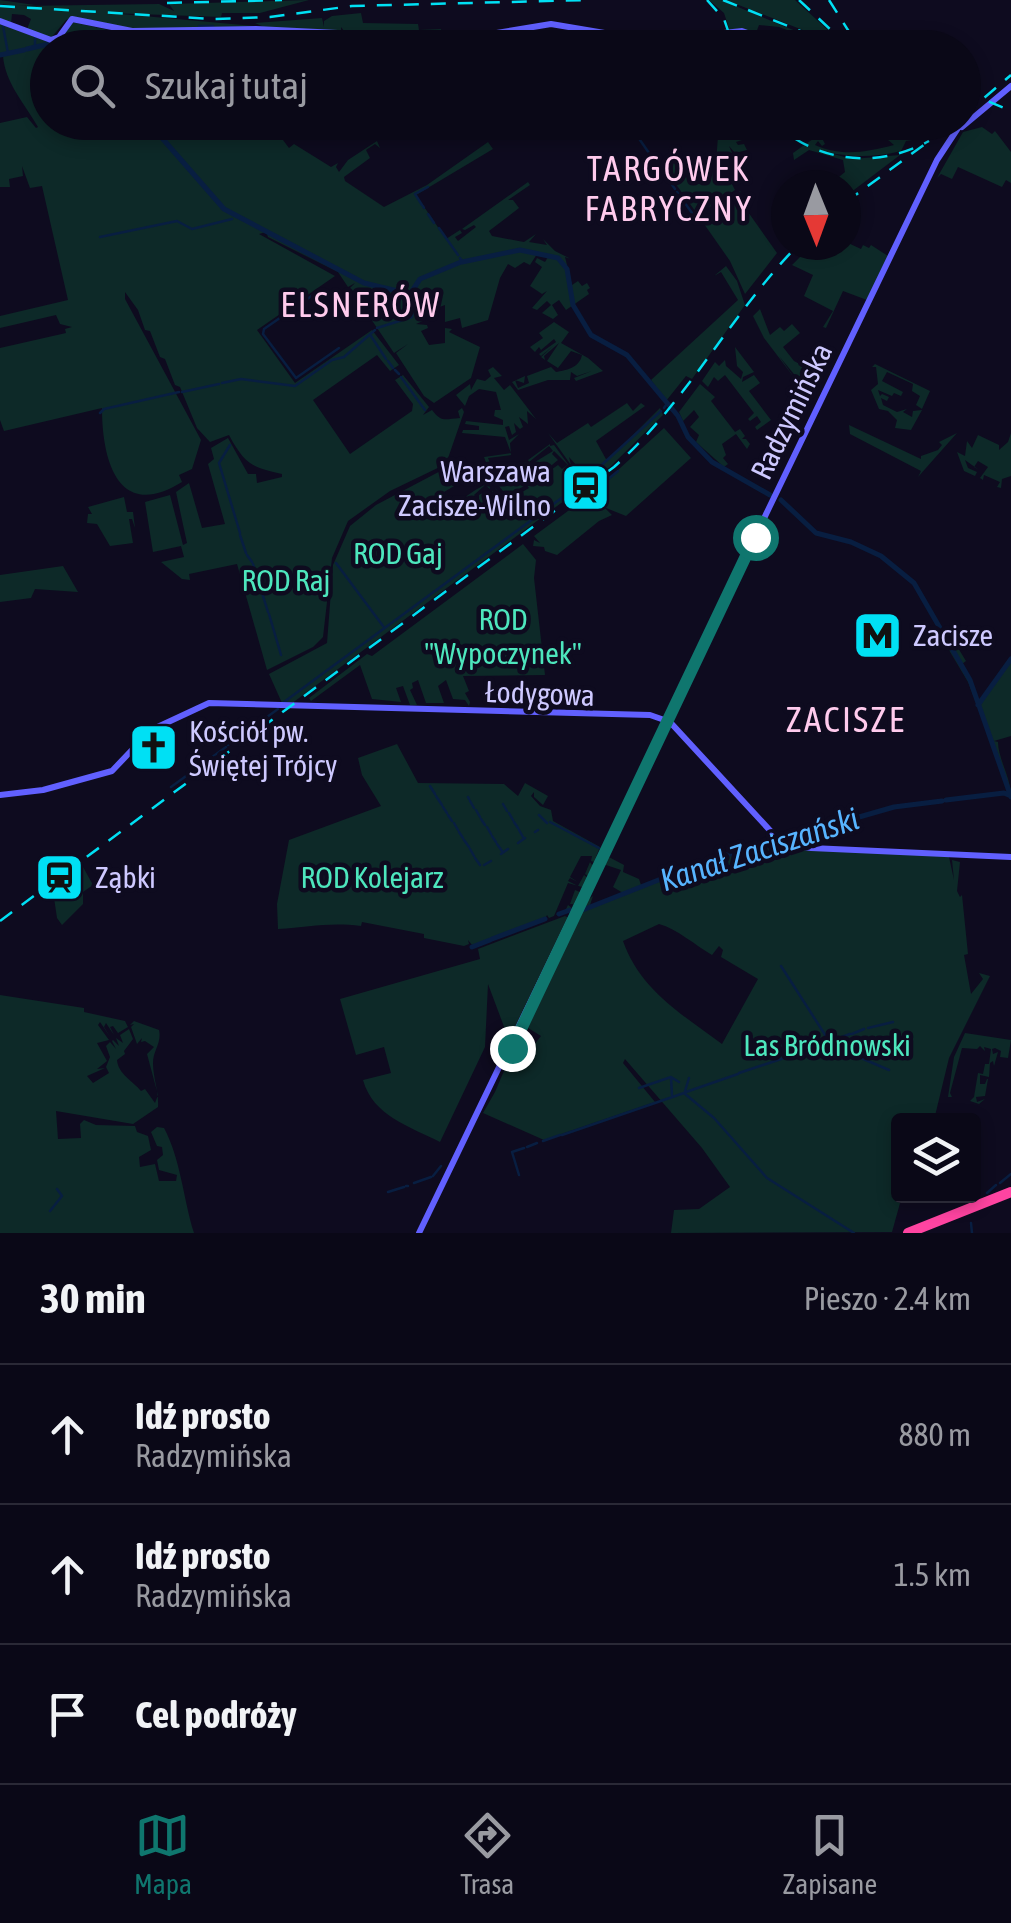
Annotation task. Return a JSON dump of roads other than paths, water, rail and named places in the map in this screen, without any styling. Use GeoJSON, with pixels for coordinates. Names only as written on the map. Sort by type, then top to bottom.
{"type":"FeatureCollection","features":[{"type":"Feature","properties":{"kind":"highway"},"geometry":{"type":"LineString","coordinates":[[908,1233],[1010,1192]]}},
{"type":"Feature","properties":{"kind":"highway"},"geometry":{"type":"LineString","coordinates":[[920,1233],[1010,1192]]}},
{"type":"Feature","properties":{"kind":"main road"},"geometry":{"type":"LineString","coordinates":[[63,30],[70,20],[126,30]]}},
{"type":"Feature","properties":{"kind":"main road"},"geometry":{"type":"LineString","coordinates":[[0,22],[30,33]]}},
{"type":"Feature","properties":{"kind":"main road"},"geometry":{"type":"LineString","coordinates":[[516,30],[554,24],[591,30]]}},
{"type":"Feature","properties":{"kind":"main road"},"geometry":{"type":"LineString","coordinates":[[194,30],[276,30]]}},
{"type":"Feature","properties":{"kind":"main road","name":"Radzymińska"},"geometry":{"type":"LineString","coordinates":[[981,105],[1011,84]]}},
{"type":"Feature","properties":{"kind":"main road","name":"Radzymińska"},"geometry":{"type":"LineString","coordinates":[[420,1233],[951,140]]}},
{"type":"Feature","properties":{"kind":"main road","name":"Łodygowa"},"geometry":{"type":"LineString","coordinates":[[0,794],[36,791],[112,771],[146,734],[197,706],[214,703],[653,718],[668,722]]}},
{"type":"Feature","properties":{"kind":"main road"},"geometry":{"type":"LineString","coordinates":[[668,722],[779,839],[811,848],[1009,857]]}},
{"type":"Feature","properties":{"kind":"main road","name":"Radzymińska"},"geometry":{"type":"LineString","coordinates":[[420,1233],[668,722]]}},
{"type":"Feature","properties":{"kind":"waterway"},"geometry":{"type":"LineString","coordinates":[[3,26],[8,53]]}},
{"type":"Feature","properties":{"kind":"waterway"},"geometry":{"type":"LineString","coordinates":[[199,26],[213,26]]}},
{"type":"Feature","properties":{"kind":"waterway"},"geometry":{"type":"LineString","coordinates":[[0,55],[24,50]]}},
{"type":"Feature","properties":{"kind":"waterway"},"geometry":{"type":"LineString","coordinates":[[164,140],[224,209],[364,283],[410,294],[420,279],[461,262]]}},
{"type":"Feature","properties":{"kind":"waterway"},"geometry":{"type":"LineString","coordinates":[[640,140],[649,153]]}},
{"type":"Feature","properties":{"kind":"waterway"},"geometry":{"type":"LineString","coordinates":[[649,153],[657,164]]}},
{"type":"Feature","properties":{"kind":"waterway"},"geometry":{"type":"LineString","coordinates":[[663,172],[675,189]]}},
{"type":"Feature","properties":{"kind":"waterway"},"geometry":{"type":"LineString","coordinates":[[422,205],[415,194],[428,187]]}},
{"type":"Feature","properties":{"kind":"waterway"},"geometry":{"type":"LineString","coordinates":[[677,192],[692,213]]}},
{"type":"Feature","properties":{"kind":"waterway"},"geometry":{"type":"LineString","coordinates":[[428,214],[434,223]]}},
{"type":"Feature","properties":{"kind":"waterway"},"geometry":{"type":"LineString","coordinates":[[100,237],[177,221],[192,229],[232,219]]}},
{"type":"Feature","properties":{"kind":"waterway"},"geometry":{"type":"LineString","coordinates":[[439,228],[458,255]]}},
{"type":"Feature","properties":{"kind":"waterway"},"geometry":{"type":"LineString","coordinates":[[462,262],[520,250],[558,258],[567,269],[573,305],[591,335],[627,355],[678,416],[688,437],[712,462],[770,495]]}},
{"type":"Feature","properties":{"kind":"waterway"},"geometry":{"type":"LineString","coordinates":[[460,258],[463,262]]}},
{"type":"Feature","properties":{"kind":"waterway"},"geometry":{"type":"LineString","coordinates":[[411,294],[413,304]]}},
{"type":"Feature","properties":{"kind":"waterway"},"geometry":{"type":"LineString","coordinates":[[313,295],[264,329],[263,334],[296,378],[339,348]]}},
{"type":"Feature","properties":{"kind":"waterway"},"geometry":{"type":"LineString","coordinates":[[377,328],[412,317],[413,307]]}},
{"type":"Feature","properties":{"kind":"waterway"},"geometry":{"type":"LineString","coordinates":[[222,383],[241,379],[295,386],[332,360],[344,357],[375,330]]}},
{"type":"Feature","properties":{"kind":"waterway"},"geometry":{"type":"LineString","coordinates":[[371,336],[386,359]]}},
{"type":"Feature","properties":{"kind":"waterway"},"geometry":{"type":"LineString","coordinates":[[388,361],[393,368]]}},
{"type":"Feature","properties":{"kind":"waterway"},"geometry":{"type":"LineString","coordinates":[[395,370],[399,374]]}},
{"type":"Feature","properties":{"kind":"waterway"},"geometry":{"type":"LineString","coordinates":[[401,377],[425,410]]}},
{"type":"Feature","properties":{"kind":"waterway"},"geometry":{"type":"LineString","coordinates":[[182,392],[219,384]]}},
{"type":"Feature","properties":{"kind":"waterway"},"geometry":{"type":"LineString","coordinates":[[100,413],[179,392]]}},
{"type":"Feature","properties":{"kind":"waterway"},"geometry":{"type":"LineString","coordinates":[[584,481],[661,411]]}},
{"type":"Feature","properties":{"kind":"waterway"},"geometry":{"type":"LineString","coordinates":[[230,445],[219,463],[240,533]]}},
{"type":"Feature","properties":{"kind":"waterway"},"geometry":{"type":"LineString","coordinates":[[602,484],[618,471]]}},
{"type":"Feature","properties":{"kind":"waterway"},"geometry":{"type":"LineString","coordinates":[[284,702],[582,483]]}},
{"type":"Feature","properties":{"kind":"waterway"},"geometry":{"type":"LineString","coordinates":[[592,492],[602,484]]}},
{"type":"Feature","properties":{"kind":"waterway"},"geometry":{"type":"LineString","coordinates":[[583,499],[590,493]]}},
{"type":"Feature","properties":{"kind":"waterway"},"geometry":{"type":"LineString","coordinates":[[781,500],[816,533],[851,542],[881,556],[914,583],[970,680],[1011,797]]}},
{"type":"Feature","properties":{"kind":"waterway"},"geometry":{"type":"LineString","coordinates":[[240,535],[246,553]]}},
{"type":"Feature","properties":{"kind":"waterway"},"geometry":{"type":"LineString","coordinates":[[247,555],[252,562]]}},
{"type":"Feature","properties":{"kind":"waterway"},"geometry":{"type":"LineString","coordinates":[[336,563],[383,626]]}},
{"type":"Feature","properties":{"kind":"waterway"},"geometry":{"type":"LineString","coordinates":[[253,564],[268,612]]}},
{"type":"Feature","properties":{"kind":"waterway"},"geometry":{"type":"LineString","coordinates":[[269,614],[281,655]]}},
{"type":"Feature","properties":{"kind":"waterway"},"geometry":{"type":"LineString","coordinates":[[978,705],[1011,659]]}},
{"type":"Feature","properties":{"kind":"waterway"},"geometry":{"type":"LineString","coordinates":[[241,736],[278,709]]}},
{"type":"Feature","properties":{"kind":"waterway"},"geometry":{"type":"LineString","coordinates":[[228,745],[240,737]]}},
{"type":"Feature","properties":{"kind":"waterway"},"geometry":{"type":"LineString","coordinates":[[171,787],[226,747]]}},
{"type":"Feature","properties":{"kind":"waterway"},"geometry":{"type":"LineString","coordinates":[[430,786],[435,794]]}},
{"type":"Feature","properties":{"kind":"waterway","name":"Kanał Zaciszański"},"geometry":{"type":"LineString","coordinates":[[946,800],[1004,793],[1011,796]]}},
{"type":"Feature","properties":{"kind":"waterway"},"geometry":{"type":"LineString","coordinates":[[436,796],[442,805]]}},
{"type":"Feature","properties":{"kind":"waterway"},"geometry":{"type":"LineString","coordinates":[[470,801],[474,808]]}},
{"type":"Feature","properties":{"kind":"waterway","name":"Kanał Zaciszański"},"geometry":{"type":"LineString","coordinates":[[580,911],[709,860],[894,807],[942,801]]}},
{"type":"Feature","properties":{"kind":"waterway"},"geometry":{"type":"LineString","coordinates":[[503,804],[507,811]]}},
{"type":"Feature","properties":{"kind":"waterway"},"geometry":{"type":"LineString","coordinates":[[443,807],[447,813]]}},
{"type":"Feature","properties":{"kind":"waterway"},"geometry":{"type":"LineString","coordinates":[[476,810],[480,817]]}},
{"type":"Feature","properties":{"kind":"waterway"},"geometry":{"type":"LineString","coordinates":[[509,813],[513,820]]}},
{"type":"Feature","properties":{"kind":"waterway"},"geometry":{"type":"LineString","coordinates":[[448,815],[452,821]]}},
{"type":"Feature","properties":{"kind":"waterway"},"geometry":{"type":"LineString","coordinates":[[539,815],[547,823]]}},
{"type":"Feature","properties":{"kind":"waterway"},"geometry":{"type":"LineString","coordinates":[[481,819],[485,825]]}},
{"type":"Feature","properties":{"kind":"waterway"},"geometry":{"type":"LineString","coordinates":[[514,822],[518,828]]}},
{"type":"Feature","properties":{"kind":"waterway"},"geometry":{"type":"LineString","coordinates":[[550,822],[599,848]]}},
{"type":"Feature","properties":{"kind":"waterway"},"geometry":{"type":"LineString","coordinates":[[454,823],[458,830]]}},
{"type":"Feature","properties":{"kind":"waterway"},"geometry":{"type":"LineString","coordinates":[[487,827],[491,834]]}},
{"type":"Feature","properties":{"kind":"waterway"},"geometry":{"type":"LineString","coordinates":[[519,830],[523,837]]}},
{"type":"Feature","properties":{"kind":"waterway"},"geometry":{"type":"LineString","coordinates":[[459,832],[463,838]]}},
{"type":"Feature","properties":{"kind":"waterway"},"geometry":{"type":"LineString","coordinates":[[492,836],[496,842]]}},
{"type":"Feature","properties":{"kind":"waterway"},"geometry":{"type":"LineString","coordinates":[[518,843],[525,838]]}},
{"type":"Feature","properties":{"kind":"waterway"},"geometry":{"type":"LineString","coordinates":[[464,840],[469,847]]}},
{"type":"Feature","properties":{"kind":"waterway"},"geometry":{"type":"LineString","coordinates":[[497,844],[502,851]]}},
{"type":"Feature","properties":{"kind":"waterway"},"geometry":{"type":"LineString","coordinates":[[470,849],[474,856]]}},
{"type":"Feature","properties":{"kind":"waterway"},"geometry":{"type":"LineString","coordinates":[[501,854],[508,849]]}},
{"type":"Feature","properties":{"kind":"waterway"},"geometry":{"type":"LineString","coordinates":[[475,858],[480,865]]}},
{"type":"Feature","properties":{"kind":"waterway"},"geometry":{"type":"LineString","coordinates":[[484,865],[491,861]]}},
{"type":"Feature","properties":{"kind":"waterway","name":"Kanał Zaciszański"},"geometry":{"type":"LineString","coordinates":[[559,914],[570,910]]}},
{"type":"Feature","properties":{"kind":"waterway","name":"Kanał Zaciszański"},"geometry":{"type":"LineString","coordinates":[[492,939],[545,919]]}},
{"type":"Feature","properties":{"kind":"waterway","name":"Kanał Zaciszański"},"geometry":{"type":"LineString","coordinates":[[472,947],[490,940]]}},
{"type":"Feature","properties":{"kind":"waterway"},"geometry":{"type":"LineString","coordinates":[[781,966],[829,1041]]}},
{"type":"Feature","properties":{"kind":"waterway"},"geometry":{"type":"LineString","coordinates":[[521,1035],[527,1022]]}},
{"type":"Feature","properties":{"kind":"waterway"},"geometry":{"type":"LineString","coordinates":[[868,1028],[893,1022]]}},
{"type":"Feature","properties":{"kind":"waterway"},"geometry":{"type":"LineString","coordinates":[[852,1034],[864,1029]]}},
{"type":"Feature","properties":{"kind":"waterway"},"geometry":{"type":"LineString","coordinates":[[793,1055],[850,1034]]}},
{"type":"Feature","properties":{"kind":"waterway"},"geometry":{"type":"LineString","coordinates":[[833,1045],[843,1050]]}},
{"type":"Feature","properties":{"kind":"waterway"},"geometry":{"type":"LineString","coordinates":[[739,1073],[790,1056]]}},
{"type":"Feature","properties":{"kind":"waterway"},"geometry":{"type":"LineString","coordinates":[[861,1058],[889,1070]]}},
{"type":"Feature","properties":{"kind":"waterway"},"geometry":{"type":"LineString","coordinates":[[686,1092],[738,1074]]}},
{"type":"Feature","properties":{"kind":"waterway"},"geometry":{"type":"LineString","coordinates":[[639,1088],[671,1077],[679,1082]]}},
{"type":"Feature","properties":{"kind":"waterway"},"geometry":{"type":"LineString","coordinates":[[671,1078],[672,1095]]}},
{"type":"Feature","properties":{"kind":"waterway"},"geometry":{"type":"LineString","coordinates":[[685,1091],[689,1078]]}},
{"type":"Feature","properties":{"kind":"waterway"},"geometry":{"type":"LineString","coordinates":[[562,1135],[684,1093],[714,1118],[767,1178],[854,1233]]}},
{"type":"Feature","properties":{"kind":"waterway"},"geometry":{"type":"LineString","coordinates":[[543,1141],[560,1135]]}},
{"type":"Feature","properties":{"kind":"waterway"},"geometry":{"type":"LineString","coordinates":[[527,1147],[537,1143]]}},
{"type":"Feature","properties":{"kind":"waterway"},"geometry":{"type":"LineString","coordinates":[[519,1175],[512,1152],[524,1148]]}},
{"type":"Feature","properties":{"kind":"waterway"},"geometry":{"type":"LineString","coordinates":[[433,1176],[441,1166]]}},
{"type":"Feature","properties":{"kind":"waterway"},"geometry":{"type":"LineString","coordinates":[[1000,1183],[1011,1174]]}},
{"type":"Feature","properties":{"kind":"waterway"},"geometry":{"type":"LineString","coordinates":[[414,1183],[431,1177]]}},
{"type":"Feature","properties":{"kind":"waterway"},"geometry":{"type":"LineString","coordinates":[[987,1193],[996,1185]]}},
{"type":"Feature","properties":{"kind":"waterway"},"geometry":{"type":"LineString","coordinates":[[388,1192],[404,1187]]}},
{"type":"Feature","properties":{"kind":"waterway"},"geometry":{"type":"LineString","coordinates":[[50,1211],[62,1196],[57,1189]]}},
{"type":"Feature","properties":{"kind":"waterway"},"geometry":{"type":"LineString","coordinates":[[971,1223],[972,1233]]}},
{"type":"Feature","properties":{"kind":"railway"},"geometry":{"type":"LineString","coordinates":[[167,3],[282,0]]}},
{"type":"Feature","properties":{"kind":"railway"},"geometry":{"type":"LineString","coordinates":[[0,6],[213,19],[270,17],[352,6],[588,0]]}},
{"type":"Feature","properties":{"kind":"railway"},"geometry":{"type":"LineString","coordinates":[[707,0],[724,19],[728,30]]}},
{"type":"Feature","properties":{"kind":"railway"},"geometry":{"type":"LineString","coordinates":[[723,0],[798,30]]}},
{"type":"Feature","properties":{"kind":"railway"},"geometry":{"type":"LineString","coordinates":[[799,0],[831,30]]}},
{"type":"Feature","properties":{"kind":"railway"},"geometry":{"type":"LineString","coordinates":[[829,0],[848,30]]}},
{"type":"Feature","properties":{"kind":"railway"},"geometry":{"type":"LineString","coordinates":[[981,101],[1011,75]]}},
{"type":"Feature","properties":{"kind":"railway"},"geometry":{"type":"LineString","coordinates":[[981,98],[1011,111]]}},
{"type":"Feature","properties":{"kind":"railway"},"geometry":{"type":"LineString","coordinates":[[798,140],[828,153],[869,158],[889,156],[929,141]]}},
{"type":"Feature","properties":{"kind":"railway"},"geometry":{"type":"LineString","coordinates":[[861,191],[930,140]]}},
{"type":"Feature","properties":{"kind":"railway"},"geometry":{"type":"LineString","coordinates":[[0,921],[614,467],[664,415],[785,260]]}},
{"type":"Feature","properties":{"kind":"place","name":"Warszawa Zacisze-Wilno"},"geometry":{"type":"Point","coordinates":[586,488]}},
{"type":"Feature","properties":{"kind":"place","name":"Zacisze"},"geometry":{"type":"Point","coordinates":[878,635]}},
{"type":"Feature","properties":{"kind":"place","name":"Kościół pw. Świętej Trójcy"},"geometry":{"type":"Point","coordinates":[154,748]}},
{"type":"Feature","properties":{"kind":"place","name":"Ząbki"},"geometry":{"type":"Point","coordinates":[60,877]}},
{"type":"Feature","properties":{"kind":"district","name":"TARGÓWEK FABRYCZNY"},"geometry":{"type":"Point","coordinates":[669,188]}},
{"type":"Feature","properties":{"kind":"district","name":"ELSNERÓW"},"geometry":{"type":"Point","coordinates":[361,304]}},
{"type":"Feature","properties":{"kind":"district","name":"ZACISZE"},"geometry":{"type":"Point","coordinates":[846,719]}},
{"type":"Feature","properties":{"kind":"park label","name":"ROD Gaj"},"geometry":{"type":"Point","coordinates":[398,553]}},
{"type":"Feature","properties":{"kind":"park label","name":"ROD Raj"},"geometry":{"type":"Point","coordinates":[286,580]}},
{"type":"Feature","properties":{"kind":"park label","name":"ROD \"Wypoczynek\""},"geometry":{"type":"Point","coordinates":[503,636]}},
{"type":"Feature","properties":{"kind":"park label","name":"ROD Kolejarz"},"geometry":{"type":"Point","coordinates":[372,877]}},
{"type":"Feature","properties":{"kind":"park label","name":"Las Bródnowski"},"geometry":{"type":"Point","coordinates":[827,1045]}}]}
